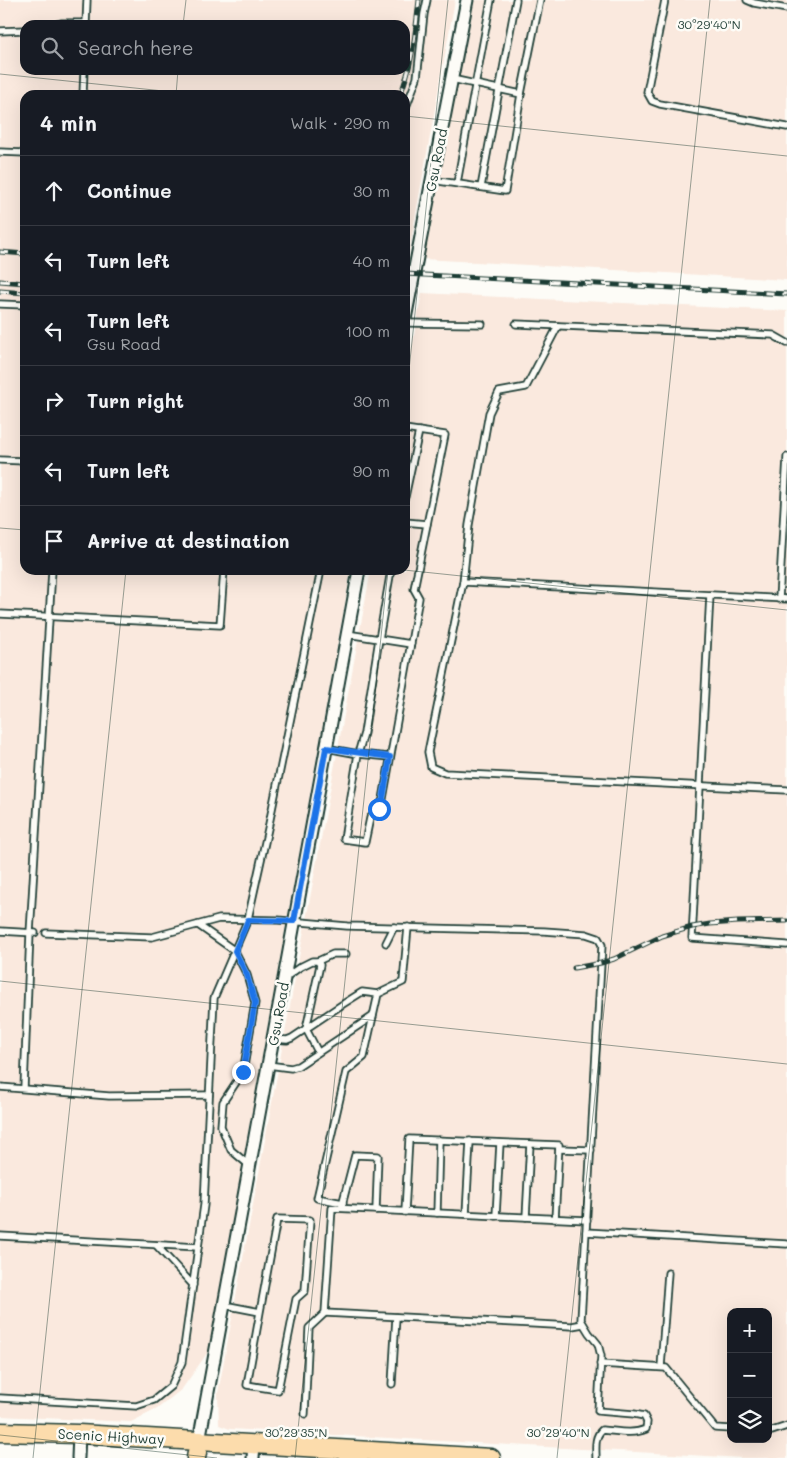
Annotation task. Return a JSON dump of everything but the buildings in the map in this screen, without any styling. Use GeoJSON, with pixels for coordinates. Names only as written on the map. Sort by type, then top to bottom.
{"type":"FeatureCollection","features":[{"type":"Feature","properties":{"kind":"main road","name":"Scenic Highway"},"geometry":{"type":"LineString","coordinates":[[0,1432],[79,1434],[198,1450],[491,1458]]}},
{"type":"Feature","properties":{"kind":"street","name":"Gsu Road"},"geometry":{"type":"LineString","coordinates":[[410,293],[468,0]]}},
{"type":"Feature","properties":{"kind":"street","name":"Gsu Road"},"geometry":{"type":"LineString","coordinates":[[198,1450],[358,575]]}},
{"type":"Feature","properties":{"kind":"street"},"geometry":{"type":"LineString","coordinates":[[78,1458],[79,1434]]}},
{"type":"Feature","properties":{"kind":"lane"},"geometry":{"type":"LineString","coordinates":[[86,20],[87,0]]}},
{"type":"Feature","properties":{"kind":"lane"},"geometry":{"type":"LineString","coordinates":[[410,97],[417,78],[427,0]]}},
{"type":"Feature","properties":{"kind":"lane"},"geometry":{"type":"LineString","coordinates":[[457,183],[491,0]]}},
{"type":"Feature","properties":{"kind":"lane"},"geometry":{"type":"LineString","coordinates":[[482,187],[516,0]]}},
{"type":"Feature","properties":{"kind":"lane"},"geometry":{"type":"LineString","coordinates":[[432,180],[504,191],[540,0]]}},
{"type":"Feature","properties":{"kind":"lane"},"geometry":{"type":"LineString","coordinates":[[664,0],[647,92],[652,101],[787,127]]}},
{"type":"Feature","properties":{"kind":"lane"},"geometry":{"type":"LineString","coordinates":[[747,0],[754,4],[787,9]]}},
{"type":"Feature","properties":{"kind":"lane"},"geometry":{"type":"LineString","coordinates":[[0,31],[20,30]]}},
{"type":"Feature","properties":{"kind":"lane"},"geometry":{"type":"LineString","coordinates":[[83,90],[84,75]]}},
{"type":"Feature","properties":{"kind":"lane"},"geometry":{"type":"LineString","coordinates":[[452,79],[522,94]]}},
{"type":"Feature","properties":{"kind":"lane"},"geometry":{"type":"LineString","coordinates":[[0,152],[20,153]]}},
{"type":"Feature","properties":{"kind":"lane"},"geometry":{"type":"LineString","coordinates":[[0,304],[20,305]]}},
{"type":"Feature","properties":{"kind":"lane"},"geometry":{"type":"LineString","coordinates":[[410,323],[482,324]]}},
{"type":"Feature","properties":{"kind":"lane"},"geometry":{"type":"LineString","coordinates":[[516,324],[773,335],[787,343]]}},
{"type":"Feature","properties":{"kind":"lane"},"geometry":{"type":"LineString","coordinates":[[558,326],[526,387],[499,392],[489,413],[469,525],[463,582],[428,752],[432,767],[445,773],[787,790]]}},
{"type":"Feature","properties":{"kind":"lane"},"geometry":{"type":"LineString","coordinates":[[390,575],[344,839],[365,842],[370,818],[379,809],[383,799],[419,598],[414,589],[445,435],[410,429]]}},
{"type":"Feature","properties":{"kind":"lane"},"geometry":{"type":"LineString","coordinates":[[410,473],[419,431]]}},
{"type":"Feature","properties":{"kind":"lane"},"geometry":{"type":"LineString","coordinates":[[779,599],[784,566],[787,456]]}},
{"type":"Feature","properties":{"kind":"lane"},"geometry":{"type":"LineString","coordinates":[[0,460],[20,461]]}},
{"type":"Feature","properties":{"kind":"lane"},"geometry":{"type":"LineString","coordinates":[[410,522],[427,524]]}},
{"type":"Feature","properties":{"kind":"lane"},"geometry":{"type":"LineString","coordinates":[[24,1088],[52,575]]}},
{"type":"Feature","properties":{"kind":"lane"},"geometry":{"type":"LineString","coordinates":[[0,614],[220,625],[224,575]]}},
{"type":"Feature","properties":{"kind":"lane"},"geometry":{"type":"LineString","coordinates":[[0,1398],[136,1406],[154,1400],[171,1386],[182,1362],[204,1205],[214,998],[248,920],[319,575]]}},
{"type":"Feature","properties":{"kind":"lane"},"geometry":{"type":"LineString","coordinates":[[463,582],[787,599]]}},
{"type":"Feature","properties":{"kind":"lane"},"geometry":{"type":"LineString","coordinates":[[710,595],[692,938],[787,945]]}},
{"type":"Feature","properties":{"kind":"lane"},"geometry":{"type":"LineString","coordinates":[[347,634],[411,644]]}},
{"type":"Feature","properties":{"kind":"lane"},"geometry":{"type":"LineString","coordinates":[[326,748],[390,757]]}},
{"type":"Feature","properties":{"kind":"lane"},"geometry":{"type":"LineString","coordinates":[[46,933],[152,937],[220,919],[294,921],[347,926],[544,931],[586,934],[598,938],[602,945],[581,1320],[598,1344],[600,1356],[598,1411],[644,1416],[647,1422],[646,1428],[639,1432],[602,1430],[596,1439],[596,1458]]}},
{"type":"Feature","properties":{"kind":"lane"},"geometry":{"type":"LineString","coordinates":[[198,925],[235,951],[247,975],[255,1003],[243,1072],[223,1102],[220,1126],[231,1150],[250,1166]]}},
{"type":"Feature","properties":{"kind":"lane"},"geometry":{"type":"LineString","coordinates":[[386,943],[394,927]]}},
{"type":"Feature","properties":{"kind":"lane"},"geometry":{"type":"LineString","coordinates":[[273,1039],[287,1040],[362,992],[378,994],[403,982],[408,927]]}},
{"type":"Feature","properties":{"kind":"lane"},"geometry":{"type":"LineString","coordinates":[[0,931],[33,933]]}},
{"type":"Feature","properties":{"kind":"lane"},"geometry":{"type":"LineString","coordinates":[[284,978],[312,961],[318,961],[333,954],[346,954]]}},
{"type":"Feature","properties":{"kind":"lane"},"geometry":{"type":"LineString","coordinates":[[318,961],[320,965],[306,1029],[318,1052]]}},
{"type":"Feature","properties":{"kind":"lane"},"geometry":{"type":"LineString","coordinates":[[378,994],[364,1057],[346,1072],[317,1198],[342,1206],[376,1210],[587,1220]]}},
{"type":"Feature","properties":{"kind":"lane"},"geometry":{"type":"LineString","coordinates":[[268,1065],[291,1068],[298,1066],[373,1016]]}},
{"type":"Feature","properties":{"kind":"lane"},"geometry":{"type":"LineString","coordinates":[[0,1087],[109,1096],[209,1095]]}},
{"type":"Feature","properties":{"kind":"lane"},"geometry":{"type":"LineString","coordinates":[[405,1212],[409,1139],[560,1145],[555,1219]]}},
{"type":"Feature","properties":{"kind":"lane"},"geometry":{"type":"LineString","coordinates":[[437,1213],[439,1140]]}},
{"type":"Feature","properties":{"kind":"lane"},"geometry":{"type":"LineString","coordinates":[[466,1214],[470,1141]]}},
{"type":"Feature","properties":{"kind":"lane"},"geometry":{"type":"LineString","coordinates":[[496,1216],[500,1143]]}},
{"type":"Feature","properties":{"kind":"lane"},"geometry":{"type":"LineString","coordinates":[[526,1217],[530,1144]]}},
{"type":"Feature","properties":{"kind":"lane"},"geometry":{"type":"LineString","coordinates":[[559,1149],[591,1150]]}},
{"type":"Feature","properties":{"kind":"lane"},"geometry":{"type":"LineString","coordinates":[[342,1206],[354,1155],[378,1156],[376,1210]]}},
{"type":"Feature","properties":{"kind":"lane"},"geometry":{"type":"LineString","coordinates":[[305,1414],[309,1328],[325,1313],[332,1208],[342,1206]]}},
{"type":"Feature","properties":{"kind":"lane"},"geometry":{"type":"LineString","coordinates":[[277,1219],[310,1220],[305,1291],[296,1299],[278,1390],[247,1385],[260,1312],[277,1219]]}},
{"type":"Feature","properties":{"kind":"lane"},"geometry":{"type":"LineString","coordinates":[[586,1232],[787,1244]]}},
{"type":"Feature","properties":{"kind":"lane"},"geometry":{"type":"LineString","coordinates":[[0,1236],[198,1247]]}},
{"type":"Feature","properties":{"kind":"lane"},"geometry":{"type":"LineString","coordinates":[[156,1245],[192,1285]]}},
{"type":"Feature","properties":{"kind":"lane"},"geometry":{"type":"LineString","coordinates":[[661,1367],[668,1273]]}},
{"type":"Feature","properties":{"kind":"lane"},"geometry":{"type":"LineString","coordinates":[[224,1305],[260,1312]]}},
{"type":"Feature","properties":{"kind":"lane"},"geometry":{"type":"LineString","coordinates":[[325,1313],[572,1326],[584,1324]]}},
{"type":"Feature","properties":{"kind":"lane"},"geometry":{"type":"LineString","coordinates":[[392,1384],[396,1317]]}},
{"type":"Feature","properties":{"kind":"lane"},"geometry":{"type":"LineString","coordinates":[[600,1364],[666,1368],[715,1428],[727,1429]]}},
{"type":"Feature","properties":{"kind":"lane"},"geometry":{"type":"LineString","coordinates":[[772,1431],[787,1426]]}},
{"type":"Feature","properties":{"kind":"shaded area"},"geometry":{"type":"Polygon","coordinates":[[[0,0],[455,0],[410,246],[410,90],[20,90],[20,575],[350,575],[208,1352],[182,1389],[157,1409],[131,1422],[0,1416],[0,0]]]}},
{"type":"Feature","properties":{"kind":"shaded area"},"geometry":{"type":"Polygon","coordinates":[[[471,0],[787,0],[787,280],[423,259],[471,0]]]}},
{"type":"Feature","properties":{"kind":"shaded area"},"geometry":{"type":"Polygon","coordinates":[[[422,293],[787,311],[787,1458],[743,1458],[230,1429],[219,1425],[218,1393],[370,575],[410,575],[410,357],[422,293]]]}},
{"type":"Feature","properties":{"kind":"railway"},"geometry":{"type":"LineString","coordinates":[[410,63],[419,0]]}},
{"type":"Feature","properties":{"kind":"railway"},"geometry":{"type":"LineString","coordinates":[[402,90],[406,75]]}},
{"type":"Feature","properties":{"kind":"railway"},"geometry":{"type":"LineString","coordinates":[[0,252],[20,254]]}},
{"type":"Feature","properties":{"kind":"railway"},"geometry":{"type":"LineString","coordinates":[[410,274],[787,294]]}},
{"type":"Feature","properties":{"kind":"railway"},"geometry":{"type":"LineString","coordinates":[[0,281],[20,283]]}},
{"type":"Feature","properties":{"kind":"railway"},"geometry":{"type":"LineString","coordinates":[[0,291],[20,293]]}},
{"type":"Feature","properties":{"kind":"railway"},"geometry":{"type":"LineString","coordinates":[[574,968],[614,959],[662,936],[692,927],[738,922],[787,921]]}},
{"type":"Feature","properties":{"kind":"route"},"geometry":{"type":"LineString","coordinates":[[243,1072],[255,1003],[247,975],[235,951],[248,920],[294,921],[326,748],[390,757],[383,799],[379,809]]}}]}
